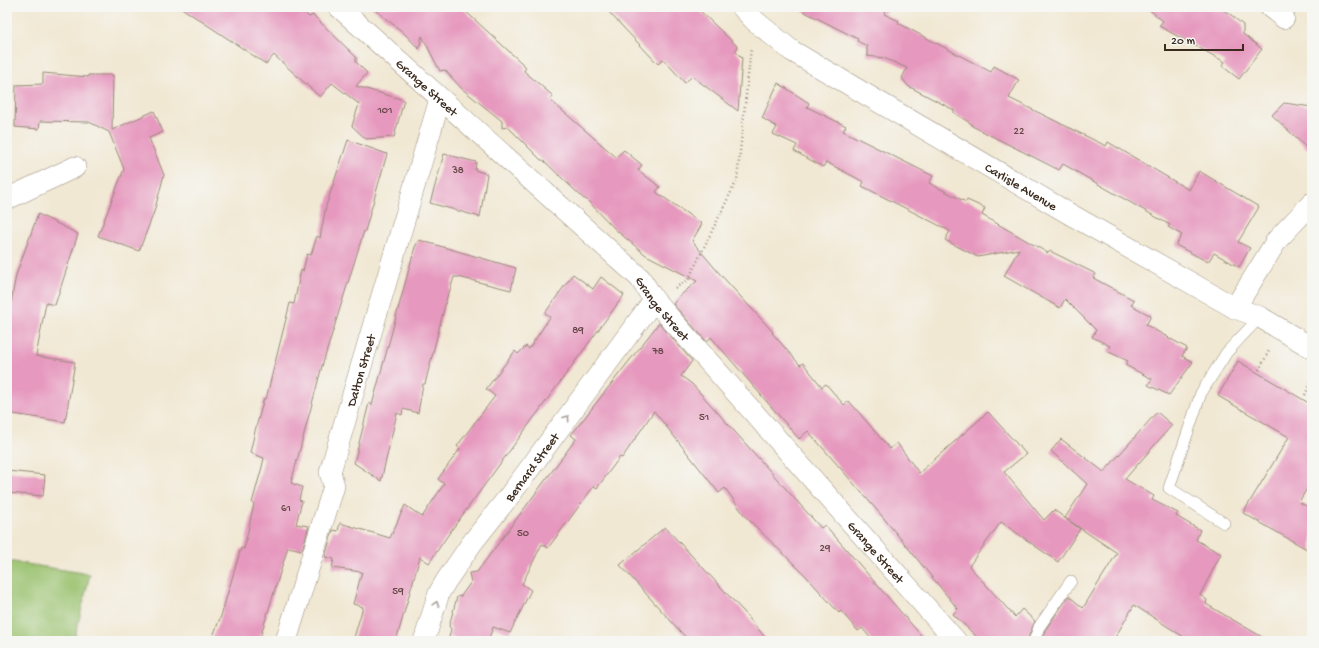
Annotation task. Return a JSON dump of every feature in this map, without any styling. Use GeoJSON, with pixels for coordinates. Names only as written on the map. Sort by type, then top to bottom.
{"type":"FeatureCollection","features":[{"type":"Feature","properties":{"kind":"street","name":"Grange Street"},"geometry":{"type":"LineString","coordinates":[[339,7],[640,278],[654,300],[956,641]]}},
{"type":"Feature","properties":{"kind":"street","name":"Carlisle Avenue"},"geometry":{"type":"LineString","coordinates":[[748,14],[792,51],[1068,213],[1235,308],[1260,317],[1312,348]]}},
{"type":"Feature","properties":{"kind":"street","name":"Dalton Street"},"geometry":{"type":"LineString","coordinates":[[286,641],[334,486],[330,472],[440,99]]}},
{"type":"Feature","properties":{"kind":"street"},"geometry":{"type":"LineString","coordinates":[[7,199],[75,167]]}},
{"type":"Feature","properties":{"kind":"street"},"geometry":{"type":"LineString","coordinates":[[1235,308],[1278,240],[1312,203]]}},
{"type":"Feature","properties":{"kind":"street","name":"Bernard Street"},"geometry":{"type":"LineString","coordinates":[[424,641],[439,593],[451,574],[654,300]]}},
{"type":"Feature","properties":{"kind":"lane"},"geometry":{"type":"LineString","coordinates":[[1224,523],[1169,488],[1201,393],[1227,352],[1260,317]]}},
{"type":"Feature","properties":{"kind":"lane"},"geometry":{"type":"LineString","coordinates":[[1034,641],[1039,627],[1071,581]]}},
{"type":"Feature","properties":{"kind":"path"},"geometry":{"type":"LineString","coordinates":[[654,300],[688,280],[737,180],[748,14]]}},
{"type":"Feature","properties":{"kind":"path"},"geometry":{"type":"LineString","coordinates":[[1305,395],[1312,380]]}},
{"type":"Feature","properties":{"kind":"path"},"geometry":{"type":"LineString","coordinates":[[1309,502],[1312,498]]}},
{"type":"Feature","properties":{"kind":"green space"},"geometry":{"type":"Polygon","coordinates":[[[7,561],[90,574],[74,641],[7,641],[7,561]]]}},
{"type":"Feature","properties":{"kind":"building"},"geometry":{"type":"Polygon","coordinates":[[[180,7],[299,7],[309,17],[313,15],[356,57],[356,62],[367,73],[356,86],[404,100],[394,137],[366,139],[352,126],[359,104],[332,83],[320,97],[274,55],[266,64],[180,7]]]}},
{"type":"Feature","properties":{"kind":"building"},"geometry":{"type":"Polygon","coordinates":[[[371,7],[461,7],[526,67],[524,71],[553,96],[550,100],[616,157],[624,150],[642,165],[638,170],[660,187],[656,192],[702,224],[692,241],[719,273],[773,332],[772,333],[800,365],[803,363],[822,387],[826,384],[844,405],[849,401],[890,449],[897,443],[919,473],[988,412],[1026,454],[1004,472],[1044,520],[1054,510],[1080,529],[1058,562],[1001,522],[969,566],[1015,617],[1022,609],[1035,621],[1027,641],[981,641],[953,614],[958,609],[882,516],[808,431],[799,439],[711,337],[707,342],[673,304],[697,281],[646,255],[616,230],[586,199],[584,199],[543,160],[541,160],[508,127],[502,128],[502,121],[461,88],[445,70],[440,71],[422,36],[419,49],[404,33],[371,7]]]}},
{"type":"Feature","properties":{"kind":"building"},"geometry":{"type":"Polygon","coordinates":[[[604,7],[696,7],[738,47],[735,51],[742,58],[738,111],[692,76],[685,83],[663,59],[658,64],[604,7]]]}},
{"type":"Feature","properties":{"kind":"building"},"geometry":{"type":"Polygon","coordinates":[[[795,7],[888,7],[884,14],[899,21],[898,23],[991,72],[994,66],[1019,80],[1009,98],[1106,146],[1108,142],[1189,190],[1199,171],[1259,207],[1238,242],[1250,248],[1239,267],[1214,253],[1208,262],[1176,245],[1182,235],[1168,227],[1170,225],[1063,164],[1059,170],[972,126],[972,124],[954,113],[954,110],[908,86],[902,78],[907,68],[884,58],[867,56],[867,46],[857,41],[858,39],[795,7]]]}},
{"type":"Feature","properties":{"kind":"building"},"geometry":{"type":"Polygon","coordinates":[[[1146,7],[1217,7],[1230,14],[1243,25],[1243,34],[1262,49],[1239,79],[1222,66],[1225,62],[1159,26],[1163,21],[1146,7]]]}},
{"type":"Feature","properties":{"kind":"building"},"geometry":{"type":"Polygon","coordinates":[[[43,73],[88,77],[88,75],[113,75],[112,130],[154,111],[163,132],[149,138],[164,175],[154,212],[139,251],[98,236],[124,169],[109,132],[89,122],[40,121],[39,129],[15,127],[16,85],[43,84],[43,73]]]}},
{"type":"Feature","properties":{"kind":"building"},"geometry":{"type":"Polygon","coordinates":[[[778,83],[809,103],[807,107],[846,126],[843,131],[933,176],[929,183],[966,202],[967,200],[985,208],[982,215],[1048,253],[1050,251],[1096,274],[1093,278],[1134,300],[1131,305],[1151,316],[1146,325],[1187,348],[1182,356],[1193,362],[1169,395],[1148,385],[1152,379],[1125,365],[1128,361],[1107,351],[1110,346],[1092,337],[1096,330],[1065,299],[1060,308],[1004,276],[1019,249],[978,257],[945,240],[950,231],[862,186],[864,182],[826,162],[823,167],[794,151],[797,145],[773,134],[777,127],[762,118],[778,83]]]}},
{"type":"Feature","properties":{"kind":"building"},"geometry":{"type":"Polygon","coordinates":[[[1284,103],[1312,107],[1312,153],[1272,115],[1284,103]]]}},
{"type":"Feature","properties":{"kind":"building"},"geometry":{"type":"Polygon","coordinates":[[[348,140],[387,154],[365,231],[322,366],[291,483],[302,487],[299,500],[302,501],[296,524],[309,526],[302,550],[288,547],[259,641],[211,641],[221,616],[241,548],[244,549],[254,504],[252,503],[264,458],[250,453],[264,398],[266,399],[290,303],[294,304],[301,270],[303,271],[307,254],[311,255],[317,236],[320,238],[326,206],[348,140]]]}},
{"type":"Feature","properties":{"kind":"building"},"geometry":{"type":"Polygon","coordinates":[[[444,154],[476,162],[475,170],[487,174],[480,217],[430,203],[444,154]]]}},
{"type":"Feature","properties":{"kind":"building"},"geometry":{"type":"Polygon","coordinates":[[[38,214],[78,234],[55,305],[46,303],[36,356],[75,362],[65,422],[7,413],[7,325],[16,275],[38,214]]]}},
{"type":"Feature","properties":{"kind":"building"},"geometry":{"type":"Polygon","coordinates":[[[419,240],[516,268],[511,290],[454,277],[448,293],[425,384],[423,384],[418,413],[403,409],[402,415],[397,413],[381,481],[354,463],[369,403],[372,405],[415,247],[419,240]]]}},
{"type":"Feature","properties":{"kind":"building"},"geometry":{"type":"Polygon","coordinates":[[[573,274],[593,289],[601,277],[624,295],[450,532],[429,563],[420,557],[396,641],[353,641],[363,607],[353,604],[362,572],[332,568],[334,559],[325,557],[333,530],[338,531],[340,523],[390,538],[405,505],[422,517],[444,484],[438,479],[460,449],[457,446],[495,396],[486,389],[515,351],[518,354],[526,346],[529,349],[550,317],[545,313],[573,274]]]}},
{"type":"Feature","properties":{"kind":"building"},"geometry":{"type":"Polygon","coordinates":[[[659,323],[692,361],[681,376],[692,384],[821,528],[825,525],[926,641],[873,641],[862,628],[858,631],[841,611],[839,613],[805,575],[745,516],[725,488],[719,493],[654,411],[622,458],[620,457],[597,488],[594,486],[548,548],[542,544],[522,584],[531,590],[510,633],[493,627],[488,641],[468,641],[449,637],[451,629],[449,626],[457,597],[461,596],[471,582],[469,573],[477,572],[576,439],[571,435],[659,323]]]}},
{"type":"Feature","properties":{"kind":"building"},"geometry":{"type":"Polygon","coordinates":[[[1238,361],[1312,405],[1312,480],[1299,502],[1312,509],[1312,552],[1243,513],[1289,437],[1218,396],[1238,361]]]}},
{"type":"Feature","properties":{"kind":"building"},"geometry":{"type":"Polygon","coordinates":[[[1157,412],[1172,425],[1125,479],[1154,496],[1152,500],[1178,513],[1176,516],[1200,530],[1196,540],[1221,554],[1200,595],[1207,600],[1206,604],[1269,641],[1190,641],[1134,605],[1113,641],[1041,641],[1045,630],[1069,596],[1083,608],[1117,553],[1065,518],[1087,484],[1051,451],[1061,439],[1104,472],[1157,412]]]}},
{"type":"Feature","properties":{"kind":"building"},"geometry":{"type":"Polygon","coordinates":[[[7,471],[45,475],[43,496],[7,493],[7,471]]]}},
{"type":"Feature","properties":{"kind":"building"},"geometry":{"type":"Polygon","coordinates":[[[665,527],[744,612],[768,641],[689,641],[620,565],[665,527]]]}}]}
